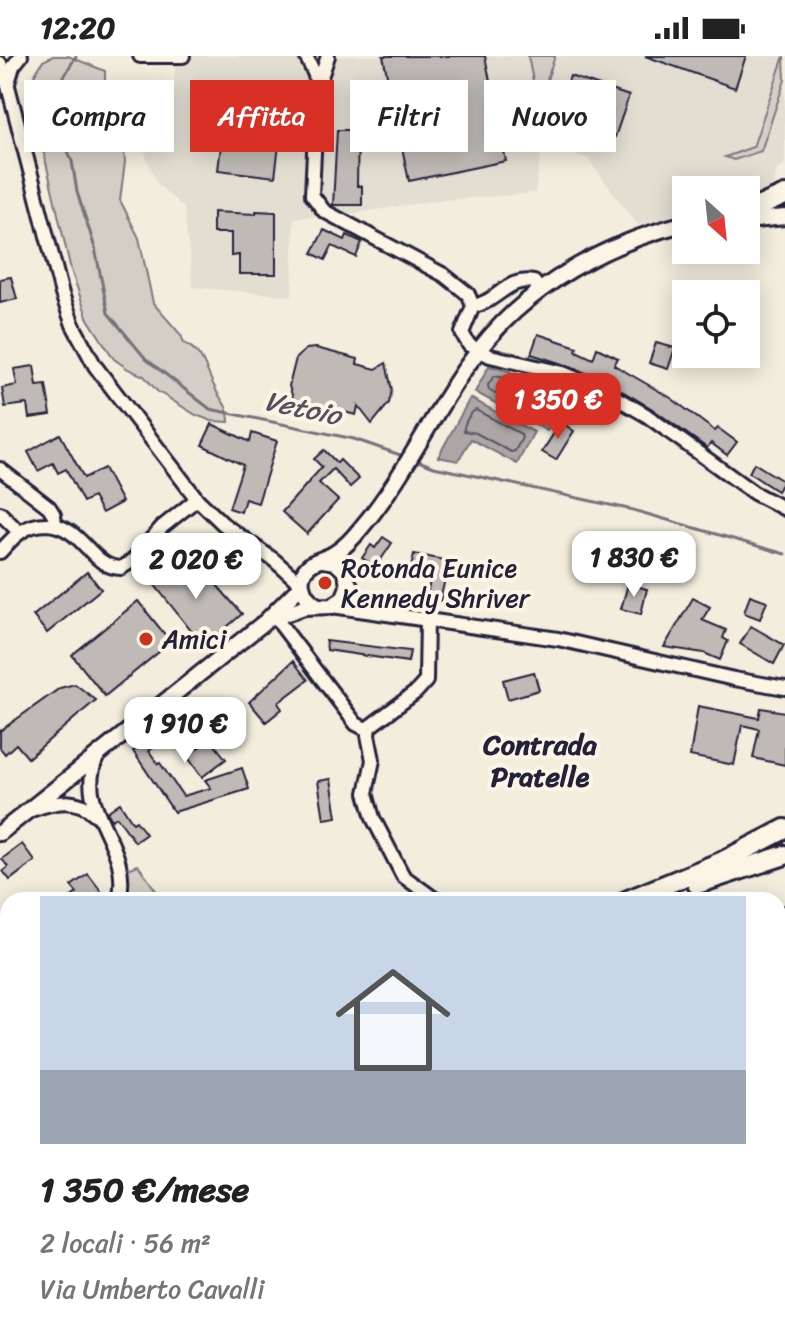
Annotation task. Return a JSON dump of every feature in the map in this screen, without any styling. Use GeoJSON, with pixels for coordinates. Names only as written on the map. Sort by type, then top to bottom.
{"type":"FeatureCollection","features":[{"type":"Feature","properties":{"kind":"highway"},"geometry":{"type":"LineString","coordinates":[[760,206],[785,195]]}},
{"type":"Feature","properties":{"kind":"highway"},"geometry":{"type":"LineString","coordinates":[[647,892],[723,861],[785,829]]}},
{"type":"Feature","properties":{"kind":"highway"},"geometry":{"type":"LineString","coordinates":[[673,892],[785,855]]}},
{"type":"Feature","properties":{"kind":"main road"},"geometry":{"type":"LineString","coordinates":[[760,210],[785,207]]}},
{"type":"Feature","properties":{"kind":"main road"},"geometry":{"type":"LineString","coordinates":[[760,220],[785,217]]}},
{"type":"Feature","properties":{"kind":"main road"},"geometry":{"type":"LineString","coordinates":[[0,833],[266,621],[301,585],[303,574],[316,562],[342,549],[363,526],[418,448],[478,349],[513,312],[545,286],[613,248],[672,227]]}},
{"type":"Feature","properties":{"kind":"main road"},"geometry":{"type":"LineString","coordinates":[[545,286],[635,246],[672,235]]}},
{"type":"Feature","properties":{"kind":"main road"},"geometry":{"type":"LineString","coordinates":[[266,621],[294,609],[325,606],[345,596],[351,553],[363,526]]}},
{"type":"Feature","properties":{"kind":"main road"},"geometry":{"type":"LineString","coordinates":[[316,562],[338,563],[348,578]]}},
{"type":"Feature","properties":{"kind":"main road"},"geometry":{"type":"LineString","coordinates":[[301,585],[308,599],[325,606]]}},
{"type":"Feature","properties":{"kind":"street"},"geometry":{"type":"LineString","coordinates":[[8,86],[11,70],[21,56]]}},
{"type":"Feature","properties":{"kind":"street"},"geometry":{"type":"LineString","coordinates":[[140,56],[183,56]]}},
{"type":"Feature","properties":{"kind":"street"},"geometry":{"type":"LineString","coordinates":[[306,56],[316,80]]}},
{"type":"Feature","properties":{"kind":"street"},"geometry":{"type":"LineString","coordinates":[[320,80],[328,56]]}},
{"type":"Feature","properties":{"kind":"street"},"geometry":{"type":"LineString","coordinates":[[0,63],[62,294],[82,344],[105,382],[197,499],[301,585]]}},
{"type":"Feature","properties":{"kind":"street"},"geometry":{"type":"LineString","coordinates":[[314,152],[312,195],[324,211],[456,283],[468,294],[473,306],[462,333],[469,345],[497,359],[563,373],[592,384],[655,420],[746,487],[785,509]]}},
{"type":"Feature","properties":{"kind":"street"},"geometry":{"type":"LineString","coordinates":[[473,306],[487,302],[506,287],[523,281],[545,286]]}},
{"type":"Feature","properties":{"kind":"street"},"geometry":{"type":"LineString","coordinates":[[0,469],[49,507],[55,525]]}},
{"type":"Feature","properties":{"kind":"street"},"geometry":{"type":"LineString","coordinates":[[0,552],[19,532],[33,525],[55,525],[71,531],[107,565],[121,568],[132,561],[162,527],[197,499]]}},
{"type":"Feature","properties":{"kind":"street"},"geometry":{"type":"LineString","coordinates":[[0,513],[19,532]]}},
{"type":"Feature","properties":{"kind":"street"},"geometry":{"type":"LineString","coordinates":[[274,560],[298,566],[316,562]]}},
{"type":"Feature","properties":{"kind":"street"},"geometry":{"type":"LineString","coordinates":[[348,578],[360,600],[376,610]]}},
{"type":"Feature","properties":{"kind":"street"},"geometry":{"type":"LineString","coordinates":[[325,606],[376,610],[558,639],[785,688]]}},
{"type":"Feature","properties":{"kind":"street"},"geometry":{"type":"LineString","coordinates":[[425,892],[403,876],[373,818],[366,793],[373,760],[368,730],[426,681],[427,618]]}},
{"type":"Feature","properties":{"kind":"street"},"geometry":{"type":"LineString","coordinates":[[281,625],[356,724],[368,730]]}},
{"type":"Feature","properties":{"kind":"street"},"geometry":{"type":"LineString","coordinates":[[87,803],[99,753]]}},
{"type":"Feature","properties":{"kind":"street"},"geometry":{"type":"LineString","coordinates":[[66,779],[82,783],[87,803],[100,820],[120,863],[120,892]]}},
{"type":"Feature","properties":{"kind":"street"},"geometry":{"type":"LineString","coordinates":[[25,812],[61,802],[87,803]]}},
{"type":"Feature","properties":{"kind":"shaded area"},"geometry":{"type":"Polygon","coordinates":[[[53,56],[68,56],[105,71],[105,80],[34,80],[43,61],[53,56]]]}},
{"type":"Feature","properties":{"kind":"shaded area"},"geometry":{"type":"Polygon","coordinates":[[[176,56],[785,56],[785,164],[777,169],[773,193],[760,196],[760,176],[672,176],[672,216],[638,225],[588,159],[568,152],[616,152],[616,80],[484,80],[484,152],[542,152],[535,193],[432,201],[350,214],[294,218],[292,296],[193,287],[184,208],[159,186],[144,153],[174,152],[176,56]]]}},
{"type":"Feature","properties":{"kind":"shaded area"},"geometry":{"type":"Polygon","coordinates":[[[528,56],[555,56],[547,80],[533,80],[528,56]]]}},
{"type":"Feature","properties":{"kind":"shaded area"},"geometry":{"type":"Polygon","coordinates":[[[784,56],[785,80],[761,151],[734,160],[725,157],[753,147],[784,56]]]}},
{"type":"Feature","properties":{"kind":"shaded area"},"geometry":{"type":"Polygon","coordinates":[[[43,152],[124,152],[120,200],[139,238],[153,303],[181,335],[184,343],[199,356],[226,406],[229,422],[212,421],[196,415],[157,391],[144,376],[114,359],[88,319],[71,270],[43,152]]]}},
{"type":"Feature","properties":{"kind":"shaded area"},"geometry":{"type":"Polygon","coordinates":[[[138,865],[157,892],[127,892],[128,869],[138,865]]]}},
{"type":"Feature","properties":{"kind":"water"},"geometry":{"type":"Polygon","coordinates":[[[489,366],[509,371],[564,401],[547,431],[475,392],[489,366]]]}},
{"type":"Feature","properties":{"kind":"water"},"geometry":{"type":"Polygon","coordinates":[[[470,398],[534,432],[517,464],[471,439],[458,461],[438,457],[470,398]]]}},
{"type":"Feature","properties":{"kind":"building"},"geometry":{"type":"Polygon","coordinates":[[[383,56],[485,56],[490,80],[484,80],[484,152],[504,152],[506,161],[409,181],[403,152],[468,152],[468,80],[388,80],[383,56]]]}},
{"type":"Feature","properties":{"kind":"building"},"geometry":{"type":"Polygon","coordinates":[[[645,56],[746,56],[735,88],[645,56]]]}},
{"type":"Feature","properties":{"kind":"building"},"geometry":{"type":"Polygon","coordinates":[[[616,92],[629,96],[616,134],[616,92]]]}},
{"type":"Feature","properties":{"kind":"building"},"geometry":{"type":"Polygon","coordinates":[[[337,130],[350,130],[350,152],[358,152],[357,186],[362,186],[362,205],[333,205],[337,130]]]}},
{"type":"Feature","properties":{"kind":"building"},"geometry":{"type":"Polygon","coordinates":[[[220,152],[278,152],[275,177],[218,170],[220,152]]]}},
{"type":"Feature","properties":{"kind":"building"},"geometry":{"type":"Polygon","coordinates":[[[256,211],[276,212],[276,274],[239,274],[239,255],[231,256],[231,233],[213,233],[213,212],[256,214],[256,211]]]}},
{"type":"Feature","properties":{"kind":"building"},"geometry":{"type":"Polygon","coordinates":[[[324,230],[345,240],[347,235],[362,242],[356,257],[332,246],[325,260],[312,253],[324,230]]]}},
{"type":"Feature","properties":{"kind":"building"},"geometry":{"type":"Polygon","coordinates":[[[11,277],[17,299],[0,303],[0,279],[11,277]]]}},
{"type":"Feature","properties":{"kind":"building"},"geometry":{"type":"Polygon","coordinates":[[[538,334],[577,347],[576,351],[593,359],[597,348],[618,358],[614,365],[737,442],[727,455],[711,443],[707,448],[651,408],[603,380],[531,354],[538,334]]]}},
{"type":"Feature","properties":{"kind":"building"},"geometry":{"type":"Polygon","coordinates":[[[656,343],[672,347],[668,369],[649,363],[656,343]]]}},
{"type":"Feature","properties":{"kind":"building"},"geometry":{"type":"Polygon","coordinates":[[[316,348],[358,359],[357,364],[376,369],[386,363],[392,390],[389,403],[372,424],[358,406],[356,415],[344,412],[343,415],[301,404],[293,398],[289,386],[296,358],[306,349],[316,348]]]}},
{"type":"Feature","properties":{"kind":"building"},"geometry":{"type":"Polygon","coordinates":[[[34,366],[37,386],[46,385],[51,415],[29,418],[27,404],[5,407],[2,388],[17,385],[14,369],[34,366]]]}},
{"type":"Feature","properties":{"kind":"building"},"geometry":{"type":"Polygon","coordinates":[[[561,422],[574,431],[556,460],[542,452],[561,422]]]}},
{"type":"Feature","properties":{"kind":"building"},"geometry":{"type":"Polygon","coordinates":[[[212,424],[250,442],[252,433],[277,441],[258,503],[245,499],[241,512],[229,508],[243,465],[202,445],[212,424]]]}},
{"type":"Feature","properties":{"kind":"building"},"geometry":{"type":"Polygon","coordinates":[[[60,434],[84,478],[104,468],[122,502],[102,513],[93,497],[83,502],[66,469],[58,473],[53,463],[38,471],[28,452],[60,434]]]}},
{"type":"Feature","properties":{"kind":"building"},"geometry":{"type":"Polygon","coordinates":[[[324,450],[337,463],[340,460],[359,479],[350,487],[333,469],[319,483],[338,500],[307,534],[282,512],[322,467],[314,459],[324,450]]]}},
{"type":"Feature","properties":{"kind":"building"},"geometry":{"type":"Polygon","coordinates":[[[754,463],[783,481],[777,491],[749,473],[754,463]]]}},
{"type":"Feature","properties":{"kind":"building"},"geometry":{"type":"Polygon","coordinates":[[[383,537],[392,543],[376,567],[362,558],[371,545],[375,548],[383,537]]]}},
{"type":"Feature","properties":{"kind":"building"},"geometry":{"type":"Polygon","coordinates":[[[414,554],[449,561],[440,601],[426,598],[431,577],[410,572],[414,554]]]}},
{"type":"Feature","properties":{"kind":"building"},"geometry":{"type":"Polygon","coordinates":[[[176,557],[199,584],[209,576],[242,614],[204,647],[150,579],[176,557]]]}},
{"type":"Feature","properties":{"kind":"building"},"geometry":{"type":"Polygon","coordinates":[[[87,572],[101,589],[47,633],[33,616],[87,572]]]}},
{"type":"Feature","properties":{"kind":"building"},"geometry":{"type":"Polygon","coordinates":[[[628,584],[647,589],[641,614],[621,609],[628,584]]]}},
{"type":"Feature","properties":{"kind":"building"},"geometry":{"type":"Polygon","coordinates":[[[750,595],[767,601],[760,619],[744,613],[750,595]]]}},
{"type":"Feature","properties":{"kind":"building"},"geometry":{"type":"Polygon","coordinates":[[[693,598],[710,607],[702,620],[726,630],[723,638],[728,641],[720,660],[704,653],[664,647],[693,598]]]}},
{"type":"Feature","properties":{"kind":"building"},"geometry":{"type":"Polygon","coordinates":[[[138,601],[171,642],[105,696],[72,655],[138,601]]]}},
{"type":"Feature","properties":{"kind":"building"},"geometry":{"type":"Polygon","coordinates":[[[751,626],[784,645],[774,664],[740,644],[751,626]]]}},
{"type":"Feature","properties":{"kind":"building"},"geometry":{"type":"Polygon","coordinates":[[[326,641],[410,651],[408,662],[327,650],[326,641]]]}},
{"type":"Feature","properties":{"kind":"building"},"geometry":{"type":"Polygon","coordinates":[[[293,661],[308,680],[278,703],[282,709],[266,722],[249,702],[293,661]]]}},
{"type":"Feature","properties":{"kind":"building"},"geometry":{"type":"Polygon","coordinates":[[[534,672],[539,690],[508,699],[503,680],[534,672]]]}},
{"type":"Feature","properties":{"kind":"building"},"geometry":{"type":"Polygon","coordinates":[[[75,684],[96,700],[28,758],[16,744],[5,754],[0,748],[0,731],[60,688],[75,684]]]}},
{"type":"Feature","properties":{"kind":"building"},"geometry":{"type":"Polygon","coordinates":[[[188,701],[202,718],[177,739],[172,733],[149,751],[158,764],[183,796],[211,788],[205,780],[242,768],[249,789],[174,812],[133,751],[152,738],[148,734],[188,701]]]}},
{"type":"Feature","properties":{"kind":"building"},"geometry":{"type":"Polygon","coordinates":[[[698,706],[759,718],[761,708],[785,712],[785,765],[753,758],[759,729],[742,725],[734,765],[690,756],[698,706]]]}},
{"type":"Feature","properties":{"kind":"building"},"geometry":{"type":"Polygon","coordinates":[[[210,739],[226,759],[202,777],[187,756],[210,739]]]}},
{"type":"Feature","properties":{"kind":"building"},"geometry":{"type":"Polygon","coordinates":[[[331,779],[337,817],[324,819],[318,781],[331,779]]]}},
{"type":"Feature","properties":{"kind":"building"},"geometry":{"type":"Polygon","coordinates":[[[120,803],[133,823],[136,821],[146,834],[135,842],[117,817],[112,820],[107,812],[120,803]]]}},
{"type":"Feature","properties":{"kind":"building"},"geometry":{"type":"Polygon","coordinates":[[[22,844],[35,861],[10,880],[3,871],[8,867],[2,859],[22,844]]]}},
{"type":"Feature","properties":{"kind":"building"},"geometry":{"type":"Polygon","coordinates":[[[88,874],[102,892],[76,892],[71,886],[88,874]]]}},
{"type":"Feature","properties":{"kind":"waterway","name":"Vetoio"},"geometry":{"type":"LineString","coordinates":[[76,56],[59,85],[52,112],[72,161],[108,313],[146,359],[210,409],[354,439],[406,457]]}},
{"type":"Feature","properties":{"kind":"waterway","name":"Vetoio"},"geometry":{"type":"LineString","coordinates":[[413,459],[434,467],[633,510],[785,554]]}},
{"type":"Feature","properties":{"kind":"place","name":"Rotonda Eunice Kennedy Shriver"},"geometry":{"type":"Point","coordinates":[325,583]}},
{"type":"Feature","properties":{"kind":"place","name":"Amici"},"geometry":{"type":"Point","coordinates":[146,639]}},
{"type":"Feature","properties":{"kind":"district","name":"Contrada Pratelle"},"geometry":{"type":"Point","coordinates":[540,760]}}]}
